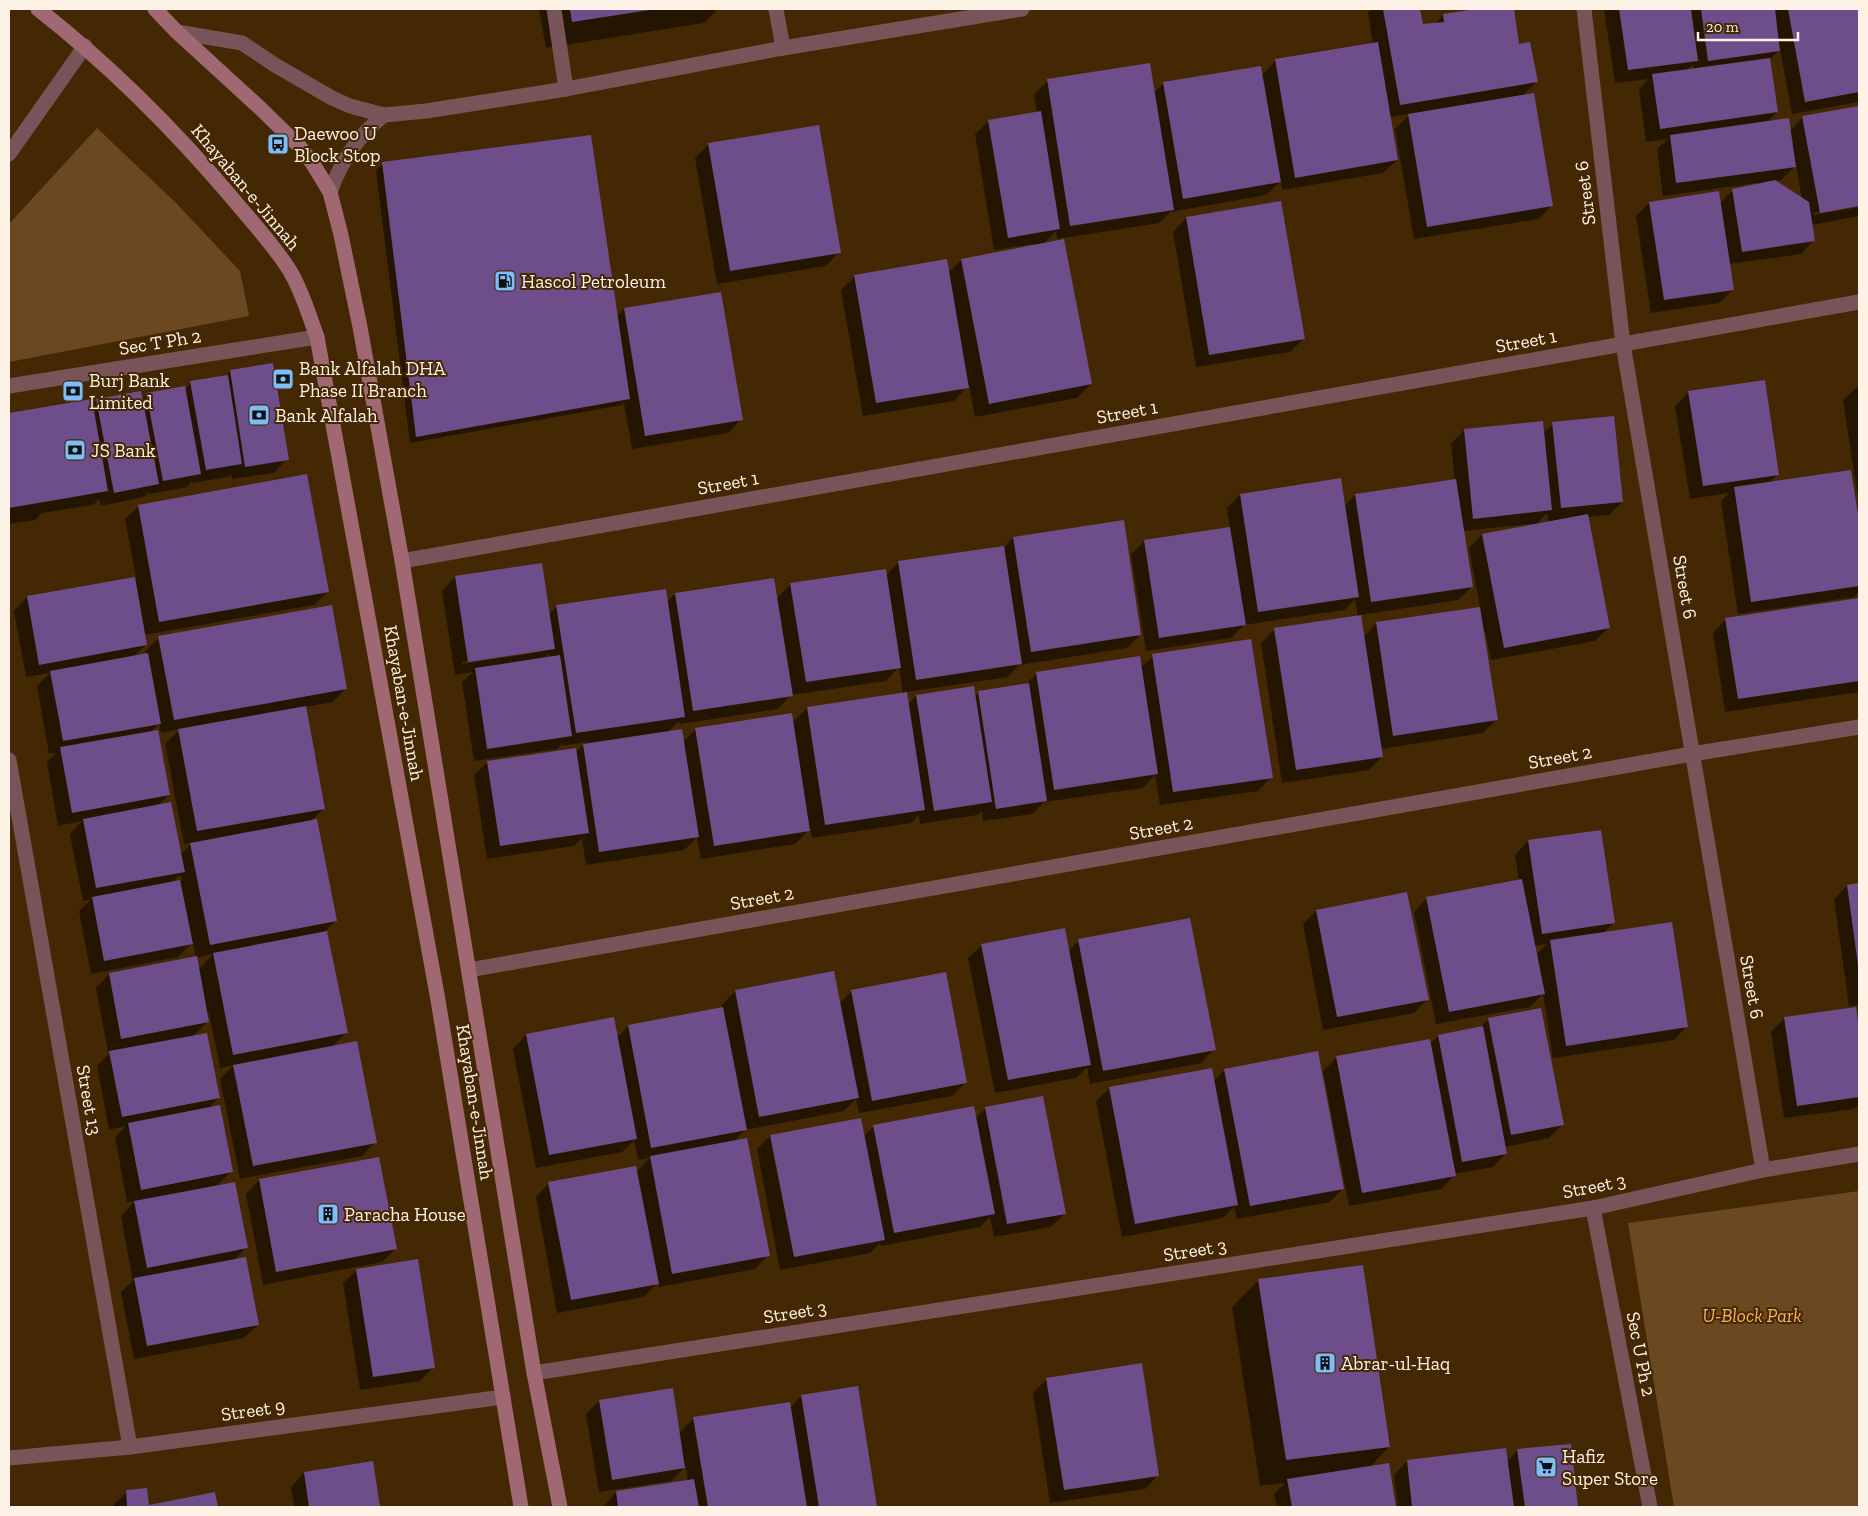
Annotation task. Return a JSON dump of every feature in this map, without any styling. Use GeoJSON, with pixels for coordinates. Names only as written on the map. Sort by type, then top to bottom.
{"type":"FeatureCollection","features":[{"type":"Feature","properties":{"kind":"main road","name":"Khayaban-e-Jinnah"},"geometry":{"type":"LineString","coordinates":[[38,9],[85,46],[165,123],[204,165],[290,270],[317,337],[438,1000],[521,1507]]}},
{"type":"Feature","properties":{"kind":"main road","name":"Khayaban-e-Jinnah"},"geometry":{"type":"LineString","coordinates":[[163,12],[177,32],[300,147],[330,192],[358,317],[402,562],[534,1373],[560,1507]]}},
{"type":"Feature","properties":{"kind":"street"},"geometry":{"type":"LineString","coordinates":[[554,9],[566,89]]}},
{"type":"Feature","properties":{"kind":"street"},"geometry":{"type":"LineString","coordinates":[[776,9],[783,48]]}},
{"type":"Feature","properties":{"kind":"street"},"geometry":{"type":"LineString","coordinates":[[177,32],[242,43],[275,65],[332,98],[384,115],[426,111],[566,89],[783,48],[1022,9]]}},
{"type":"Feature","properties":{"kind":"street","name":"Street 6"},"geometry":{"type":"LineString","coordinates":[[1584,9],[1623,344],[1763,1170]]}},
{"type":"Feature","properties":{"kind":"street"},"geometry":{"type":"LineString","coordinates":[[9,154],[85,46]]}},
{"type":"Feature","properties":{"kind":"street"},"geometry":{"type":"LineString","coordinates":[[330,192],[335,177],[351,149],[372,125],[384,115]]}},
{"type":"Feature","properties":{"kind":"street","name":"Street 1"},"geometry":{"type":"LineString","coordinates":[[402,562],[1859,302]]}},
{"type":"Feature","properties":{"kind":"street","name":"Sec T Ph 2"},"geometry":{"type":"LineString","coordinates":[[9,386],[317,337]]}},
{"type":"Feature","properties":{"kind":"street","name":"Street 2"},"geometry":{"type":"LineString","coordinates":[[469,970],[1692,754],[1859,727]]}},
{"type":"Feature","properties":{"kind":"street","name":"Street 13"},"geometry":{"type":"LineString","coordinates":[[9,760],[130,1447]]}},
{"type":"Feature","properties":{"kind":"street","name":"Street 3"},"geometry":{"type":"LineString","coordinates":[[534,1373],[1593,1208],[1763,1170],[1859,1154]]}},
{"type":"Feature","properties":{"kind":"street","name":"Sec U Ph 2"},"geometry":{"type":"LineString","coordinates":[[1593,1208],[1650,1507]]}},
{"type":"Feature","properties":{"kind":"street","name":"Street 9"},"geometry":{"type":"LineString","coordinates":[[9,1458],[130,1447],[503,1397]]}},
{"type":"Feature","properties":{"kind":"green space"},"geometry":{"type":"Polygon","coordinates":[[[97,128],[177,204],[240,271],[249,316],[9,362],[9,224],[97,128]]]}},
{"type":"Feature","properties":{"kind":"green space","name":"U-Block Park"},"geometry":{"type":"Polygon","coordinates":[[[1859,1191],[1859,1507],[1674,1507],[1628,1223],[1859,1191]]]}},
{"type":"Feature","properties":{"kind":"building"},"geometry":{"type":"Polygon","coordinates":[[[570,9],[649,9],[650,10],[572,22],[570,9]]]}},
{"type":"Feature","properties":{"kind":"building"},"geometry":{"type":"Polygon","coordinates":[[[1383,9],[1420,9],[1423,24],[1444,22],[1443,14],[1476,9],[1514,9],[1519,44],[1530,42],[1538,82],[1400,105],[1383,9]]]}},
{"type":"Feature","properties":{"kind":"building"},"geometry":{"type":"Polygon","coordinates":[[[1619,9],[1691,9],[1698,61],[1628,70],[1619,9]]]}},
{"type":"Feature","properties":{"kind":"building"},"geometry":{"type":"Polygon","coordinates":[[[1701,9],[1775,9],[1780,51],[1708,61],[1701,9]]]}},
{"type":"Feature","properties":{"kind":"building"},"geometry":{"type":"Polygon","coordinates":[[[1788,9],[1859,9],[1859,92],[1805,102],[1788,9]]]}},
{"type":"Feature","properties":{"kind":"building"},"geometry":{"type":"Polygon","coordinates":[[[1378,42],[1398,160],[1295,178],[1275,59],[1378,42]]]}},
{"type":"Feature","properties":{"kind":"building"},"geometry":{"type":"Polygon","coordinates":[[[1770,58],[1778,112],[1660,129],[1652,74],[1770,58]]]}},
{"type":"Feature","properties":{"kind":"building"},"geometry":{"type":"Polygon","coordinates":[[[1150,63],[1174,210],[1070,226],[1047,79],[1150,63]]]}},
{"type":"Feature","properties":{"kind":"building"},"geometry":{"type":"Polygon","coordinates":[[[1261,66],[1281,182],[1183,199],[1163,82],[1261,66]]]}},
{"type":"Feature","properties":{"kind":"building"},"geometry":{"type":"Polygon","coordinates":[[[1534,93],[1553,206],[1427,227],[1408,114],[1534,93]]]}},
{"type":"Feature","properties":{"kind":"building"},"geometry":{"type":"Polygon","coordinates":[[[1859,106],[1859,206],[1820,213],[1802,116],[1859,106]]]}},
{"type":"Feature","properties":{"kind":"building"},"geometry":{"type":"Polygon","coordinates":[[[1041,111],[1060,229],[1008,238],[988,120],[1041,111]]]}},
{"type":"Feature","properties":{"kind":"building"},"geometry":{"type":"Polygon","coordinates":[[[1789,118],[1796,167],[1676,183],[1670,135],[1789,118]]]}},
{"type":"Feature","properties":{"kind":"building"},"geometry":{"type":"Polygon","coordinates":[[[819,125],[841,253],[730,271],[708,143],[819,125]]]}},
{"type":"Feature","properties":{"kind":"building","name":"Hascol Petroleum"},"geometry":{"type":"Polygon","coordinates":[[[591,135],[630,399],[416,437],[382,162],[591,135]]]}},
{"type":"Feature","properties":{"kind":"building"},"geometry":{"type":"Polygon","coordinates":[[[1775,180],[1809,202],[1815,241],[1742,252],[1732,189],[1775,180]]]}},
{"type":"Feature","properties":{"kind":"building"},"geometry":{"type":"Polygon","coordinates":[[[1719,191],[1734,290],[1664,300],[1649,202],[1719,191]]]}},
{"type":"Feature","properties":{"kind":"building"},"geometry":{"type":"Polygon","coordinates":[[[1281,201],[1305,339],[1209,355],[1186,217],[1281,201]]]}},
{"type":"Feature","properties":{"kind":"building"},"geometry":{"type":"Polygon","coordinates":[[[1064,239],[1092,384],[989,404],[961,259],[1064,239]]]}},
{"type":"Feature","properties":{"kind":"building"},"geometry":{"type":"Polygon","coordinates":[[[947,259],[969,388],[876,403],[854,275],[947,259]]]}},
{"type":"Feature","properties":{"kind":"building"},"geometry":{"type":"Polygon","coordinates":[[[721,292],[743,420],[645,436],[624,308],[721,292]]]}},
{"type":"Feature","properties":{"kind":"building","name":"Bank Alfalah"},"geometry":{"type":"Polygon","coordinates":[[[273,363],[289,460],[245,467],[230,370],[273,363]]]}},
{"type":"Feature","properties":{"kind":"building"},"geometry":{"type":"Polygon","coordinates":[[[228,375],[242,464],[206,470],[190,381],[228,375]]]}},
{"type":"Feature","properties":{"kind":"building"},"geometry":{"type":"Polygon","coordinates":[[[1765,380],[1779,475],[1703,486],[1688,391],[1765,380]]]}},
{"type":"Feature","properties":{"kind":"building"},"geometry":{"type":"Polygon","coordinates":[[[185,386],[201,474],[163,481],[146,393],[185,386]]]}},
{"type":"Feature","properties":{"kind":"building"},"geometry":{"type":"Polygon","coordinates":[[[141,391],[159,484],[114,493],[96,399],[141,391]]]}},
{"type":"Feature","properties":{"kind":"building"},"geometry":{"type":"Polygon","coordinates":[[[92,399],[108,491],[9,508],[9,413],[92,399]]]}},
{"type":"Feature","properties":{"kind":"building"},"geometry":{"type":"Polygon","coordinates":[[[1614,416],[1623,502],[1561,508],[1552,422],[1614,416]]]}},
{"type":"Feature","properties":{"kind":"building"},"geometry":{"type":"Polygon","coordinates":[[[1543,421],[1552,510],[1473,519],[1464,429],[1543,421]]]}},
{"type":"Feature","properties":{"kind":"building"},"geometry":{"type":"Polygon","coordinates":[[[1851,470],[1859,521],[1859,586],[1751,602],[1734,487],[1851,470]]]}},
{"type":"Feature","properties":{"kind":"building"},"geometry":{"type":"Polygon","coordinates":[[[307,474],[329,592],[159,622],[138,505],[307,474]]]}},
{"type":"Feature","properties":{"kind":"building"},"geometry":{"type":"Polygon","coordinates":[[[1341,478],[1359,597],[1258,612],[1240,494],[1341,478]]]}},
{"type":"Feature","properties":{"kind":"building"},"geometry":{"type":"Polygon","coordinates":[[[1456,479],[1473,587],[1371,602],[1355,494],[1456,479]]]}},
{"type":"Feature","properties":{"kind":"building"},"geometry":{"type":"Polygon","coordinates":[[[1588,514],[1610,628],[1504,648],[1482,534],[1588,514]]]}},
{"type":"Feature","properties":{"kind":"building"},"geometry":{"type":"Polygon","coordinates":[[[1124,520],[1141,635],[1031,652],[1013,537],[1124,520]]]}},
{"type":"Feature","properties":{"kind":"building"},"geometry":{"type":"Polygon","coordinates":[[[1230,527],[1246,625],[1159,638],[1144,540],[1230,527]]]}},
{"type":"Feature","properties":{"kind":"building"},"geometry":{"type":"Polygon","coordinates":[[[1004,546],[1022,664],[916,680],[898,561],[1004,546]]]}},
{"type":"Feature","properties":{"kind":"building"},"geometry":{"type":"Polygon","coordinates":[[[542,563],[555,649],[468,662],[455,576],[542,563]]]}},
{"type":"Feature","properties":{"kind":"building"},"geometry":{"type":"Polygon","coordinates":[[[886,569],[901,668],[806,682],[790,583],[886,569]]]}},
{"type":"Feature","properties":{"kind":"building"},"geometry":{"type":"Polygon","coordinates":[[[135,577],[147,645],[39,665],[27,596],[135,577]]]}},
{"type":"Feature","properties":{"kind":"building"},"geometry":{"type":"Polygon","coordinates":[[[774,578],[793,696],[693,711],[675,593],[774,578]]]}},
{"type":"Feature","properties":{"kind":"building"},"geometry":{"type":"Polygon","coordinates":[[[666,589],[685,717],[576,733],[556,605],[666,589]]]}},
{"type":"Feature","properties":{"kind":"building"},"geometry":{"type":"Polygon","coordinates":[[[1859,598],[1859,681],[1738,699],[1725,618],[1859,598]]]}},
{"type":"Feature","properties":{"kind":"building"},"geometry":{"type":"Polygon","coordinates":[[[332,605],[347,689],[174,720],[158,636],[332,605]]]}},
{"type":"Feature","properties":{"kind":"building"},"geometry":{"type":"Polygon","coordinates":[[[1480,607],[1498,720],[1393,736],[1376,622],[1480,607]]]}},
{"type":"Feature","properties":{"kind":"building"},"geometry":{"type":"Polygon","coordinates":[[[1361,615],[1383,757],[1296,770],[1274,628],[1361,615]]]}},
{"type":"Feature","properties":{"kind":"building"},"geometry":{"type":"Polygon","coordinates":[[[1251,639],[1273,778],[1173,792],[1152,654],[1251,639]]]}},
{"type":"Feature","properties":{"kind":"building"},"geometry":{"type":"Polygon","coordinates":[[[148,653],[161,724],[63,741],[50,671],[148,653]]]}},
{"type":"Feature","properties":{"kind":"building"},"geometry":{"type":"Polygon","coordinates":[[[560,655],[572,736],[487,749],[475,668],[560,655]]]}},
{"type":"Feature","properties":{"kind":"building"},"geometry":{"type":"Polygon","coordinates":[[[1140,656],[1158,774],[1054,790],[1036,672],[1140,656]]]}},
{"type":"Feature","properties":{"kind":"building"},"geometry":{"type":"Polygon","coordinates":[[[1029,683],[1047,801],[996,809],[978,691],[1029,683]]]}},
{"type":"Feature","properties":{"kind":"building"},"geometry":{"type":"Polygon","coordinates":[[[974,686],[992,802],[934,811],[916,695],[974,686]]]}},
{"type":"Feature","properties":{"kind":"building"},"geometry":{"type":"Polygon","coordinates":[[[907,692],[925,810],[825,825],[807,707],[907,692]]]}},
{"type":"Feature","properties":{"kind":"building"},"geometry":{"type":"Polygon","coordinates":[[[306,706],[325,809],[197,831],[178,729],[306,706]]]}},
{"type":"Feature","properties":{"kind":"building"},"geometry":{"type":"Polygon","coordinates":[[[792,713],[810,831],[714,846],[695,728],[792,713]]]}},
{"type":"Feature","properties":{"kind":"building"},"geometry":{"type":"Polygon","coordinates":[[[682,729],[699,837],[599,852],[583,744],[682,729]]]}},
{"type":"Feature","properties":{"kind":"building"},"geometry":{"type":"Polygon","coordinates":[[[158,730],[170,795],[72,813],[60,747],[158,730]]]}},
{"type":"Feature","properties":{"kind":"building"},"geometry":{"type":"Polygon","coordinates":[[[576,748],[589,833],[500,846],[487,761],[576,748]]]}},
{"type":"Feature","properties":{"kind":"building"},"geometry":{"type":"Polygon","coordinates":[[[171,802],[185,872],[96,888],[83,819],[171,802]]]}},
{"type":"Feature","properties":{"kind":"building"},"geometry":{"type":"Polygon","coordinates":[[[317,819],[337,921],[210,945],[190,843],[317,819]]]}},
{"type":"Feature","properties":{"kind":"building"},"geometry":{"type":"Polygon","coordinates":[[[1601,830],[1615,923],[1542,934],[1528,840],[1601,830]]]}},
{"type":"Feature","properties":{"kind":"building"},"geometry":{"type":"Polygon","coordinates":[[[1522,879],[1545,994],[1449,1012],[1426,897],[1522,879]]]}},
{"type":"Feature","properties":{"kind":"building"},"geometry":{"type":"Polygon","coordinates":[[[180,880],[193,944],[104,961],[92,897],[180,880]]]}},
{"type":"Feature","properties":{"kind":"building"},"geometry":{"type":"Polygon","coordinates":[[[1859,883],[1859,965],[1858,965],[1847,885],[1859,883]]]}},
{"type":"Feature","properties":{"kind":"building"},"geometry":{"type":"Polygon","coordinates":[[[1407,892],[1429,1000],[1337,1017],[1316,910],[1407,892]]]}},
{"type":"Feature","properties":{"kind":"building"},"geometry":{"type":"Polygon","coordinates":[[[1190,918],[1216,1050],[1103,1071],[1078,939],[1190,918]]]}},
{"type":"Feature","properties":{"kind":"building"},"geometry":{"type":"Polygon","coordinates":[[[1672,922],[1688,1027],[1566,1046],[1550,940],[1672,922]]]}},
{"type":"Feature","properties":{"kind":"building"},"geometry":{"type":"Polygon","coordinates":[[[1065,928],[1091,1065],[1008,1080],[981,944],[1065,928]]]}},
{"type":"Feature","properties":{"kind":"building"},"geometry":{"type":"Polygon","coordinates":[[[327,931],[348,1033],[233,1055],[213,953],[327,931]]]}},
{"type":"Feature","properties":{"kind":"building"},"geometry":{"type":"Polygon","coordinates":[[[197,956],[209,1022],[121,1039],[109,973],[197,956]]]}},
{"type":"Feature","properties":{"kind":"building"},"geometry":{"type":"Polygon","coordinates":[[[834,971],[859,1098],[759,1117],[735,990],[834,971]]]}},
{"type":"Feature","properties":{"kind":"building"},"geometry":{"type":"Polygon","coordinates":[[[946,972],[967,1083],[872,1101],[851,990],[946,972]]]}},
{"type":"Feature","properties":{"kind":"building"},"geometry":{"type":"Polygon","coordinates":[[[723,1007],[747,1130],[651,1148],[628,1025],[723,1007]]]}},
{"type":"Feature","properties":{"kind":"building"},"geometry":{"type":"Polygon","coordinates":[[[1856,1007],[1859,1029],[1859,1097],[1797,1106],[1784,1017],[1856,1007]]]}},
{"type":"Feature","properties":{"kind":"building"},"geometry":{"type":"Polygon","coordinates":[[[1541,1008],[1564,1125],[1511,1135],[1488,1018],[1541,1008]]]}},
{"type":"Feature","properties":{"kind":"building"},"geometry":{"type":"Polygon","coordinates":[[[614,1017],[637,1139],[549,1155],[526,1034],[614,1017]]]}},
{"type":"Feature","properties":{"kind":"building"},"geometry":{"type":"Polygon","coordinates":[[[1483,1026],[1507,1154],[1462,1162],[1438,1035],[1483,1026]]]}},
{"type":"Feature","properties":{"kind":"building"},"geometry":{"type":"Polygon","coordinates":[[[207,1033],[220,1098],[122,1117],[109,1051],[207,1033]]]}},
{"type":"Feature","properties":{"kind":"building"},"geometry":{"type":"Polygon","coordinates":[[[1430,1039],[1456,1176],[1362,1193],[1336,1056],[1430,1039]]]}},
{"type":"Feature","properties":{"kind":"building"},"geometry":{"type":"Polygon","coordinates":[[[357,1041],[377,1143],[253,1166],[233,1065],[357,1041]]]}},
{"type":"Feature","properties":{"kind":"building"},"geometry":{"type":"Polygon","coordinates":[[[1318,1051],[1344,1189],[1250,1206],[1224,1069],[1318,1051]]]}},
{"type":"Feature","properties":{"kind":"building"},"geometry":{"type":"Polygon","coordinates":[[[1212,1068],[1238,1205],[1135,1224],[1109,1087],[1212,1068]]]}},
{"type":"Feature","properties":{"kind":"building"},"geometry":{"type":"Polygon","coordinates":[[[1043,1096],[1066,1214],[1007,1224],[985,1107],[1043,1096]]]}},
{"type":"Feature","properties":{"kind":"building"},"geometry":{"type":"Polygon","coordinates":[[[220,1105],[233,1172],[141,1190],[128,1123],[220,1105]]]}},
{"type":"Feature","properties":{"kind":"building"},"geometry":{"type":"Polygon","coordinates":[[[974,1106],[995,1214],[894,1233],[873,1125],[974,1106]]]}},
{"type":"Feature","properties":{"kind":"building"},"geometry":{"type":"Polygon","coordinates":[[[861,1118],[885,1240],[794,1257],[770,1135],[861,1118]]]}},
{"type":"Feature","properties":{"kind":"building"},"geometry":{"type":"Polygon","coordinates":[[[747,1138],[770,1256],[672,1274],[650,1156],[747,1138]]]}},
{"type":"Feature","properties":{"kind":"building","name":"Paracha House"},"geometry":{"type":"Polygon","coordinates":[[[379,1157],[397,1249],[276,1272],[259,1179],[379,1157]]]}},
{"type":"Feature","properties":{"kind":"building"},"geometry":{"type":"Polygon","coordinates":[[[636,1166],[659,1284],[571,1300],[548,1182],[636,1166]]]}},
{"type":"Feature","properties":{"kind":"building"},"geometry":{"type":"Polygon","coordinates":[[[235,1182],[248,1248],[147,1268],[134,1201],[235,1182]]]}},
{"type":"Feature","properties":{"kind":"building"},"geometry":{"type":"Polygon","coordinates":[[[246,1257],[259,1325],[147,1346],[134,1278],[246,1257]]]}},
{"type":"Feature","properties":{"kind":"building"},"geometry":{"type":"Polygon","coordinates":[[[418,1259],[435,1368],[373,1377],[356,1269],[418,1259]]]}},
{"type":"Feature","properties":{"kind":"building","name":"Abrar-ul-Haq"},"geometry":{"type":"Polygon","coordinates":[[[1363,1265],[1390,1447],[1286,1460],[1258,1279],[1363,1265]]]}},
{"type":"Feature","properties":{"kind":"building"},"geometry":{"type":"Polygon","coordinates":[[[1142,1363],[1159,1476],[1064,1490],[1046,1378],[1142,1363]]]}},
{"type":"Feature","properties":{"kind":"building"},"geometry":{"type":"Polygon","coordinates":[[[858,1386],[877,1507],[819,1507],[801,1395],[858,1386]]]}},
{"type":"Feature","properties":{"kind":"building"},"geometry":{"type":"Polygon","coordinates":[[[673,1388],[685,1468],[612,1480],[599,1400],[673,1388]]]}},
{"type":"Feature","properties":{"kind":"building"},"geometry":{"type":"Polygon","coordinates":[[[790,1402],[807,1507],[708,1507],[693,1417],[790,1402]]]}},
{"type":"Feature","properties":{"kind":"building","name":"Hafiz Super Store"},"geometry":{"type":"Polygon","coordinates":[[[1571,1444],[1578,1507],[1525,1507],[1517,1449],[1571,1444]]]}},
{"type":"Feature","properties":{"kind":"building"},"geometry":{"type":"Polygon","coordinates":[[[1506,1448],[1514,1507],[1412,1507],[1407,1460],[1506,1448]]]}},
{"type":"Feature","properties":{"kind":"building"},"geometry":{"type":"Polygon","coordinates":[[[373,1461],[380,1507],[309,1507],[304,1472],[373,1461]]]}},
{"type":"Feature","properties":{"kind":"building"},"geometry":{"type":"Polygon","coordinates":[[[1389,1463],[1396,1507],[1292,1507],[1287,1479],[1389,1463]]]}},
{"type":"Feature","properties":{"kind":"building"},"geometry":{"type":"Polygon","coordinates":[[[694,1479],[699,1507],[618,1507],[616,1491],[694,1479]]]}},
{"type":"Feature","properties":{"kind":"building"},"geometry":{"type":"Polygon","coordinates":[[[147,1488],[149,1505],[215,1492],[218,1507],[127,1507],[126,1490],[147,1488]]]}},
{"type":"Feature","properties":{"kind":"place","name":"Daewoo U Block Stop"},"geometry":{"type":"Point","coordinates":[278,144]}},
{"type":"Feature","properties":{"kind":"place","name":"Hascol Petroleum"},"geometry":{"type":"Point","coordinates":[505,281]}},
{"type":"Feature","properties":{"kind":"place","name":"Bank Alfalah DHA Phase II Branch"},"geometry":{"type":"Point","coordinates":[283,379]}},
{"type":"Feature","properties":{"kind":"place","name":"Burj Bank Limited"},"geometry":{"type":"Point","coordinates":[73,391]}},
{"type":"Feature","properties":{"kind":"place","name":"Bank Alfalah"},"geometry":{"type":"Point","coordinates":[259,415]}},
{"type":"Feature","properties":{"kind":"place","name":"JS Bank"},"geometry":{"type":"Point","coordinates":[75,450]}},
{"type":"Feature","properties":{"kind":"place","name":"Paracha House"},"geometry":{"type":"Point","coordinates":[328,1214]}},
{"type":"Feature","properties":{"kind":"place","name":"Abrar-ul-Haq"},"geometry":{"type":"Point","coordinates":[1325,1363]}},
{"type":"Feature","properties":{"kind":"place","name":"Hafiz Super Store"},"geometry":{"type":"Point","coordinates":[1546,1467]}}]}
